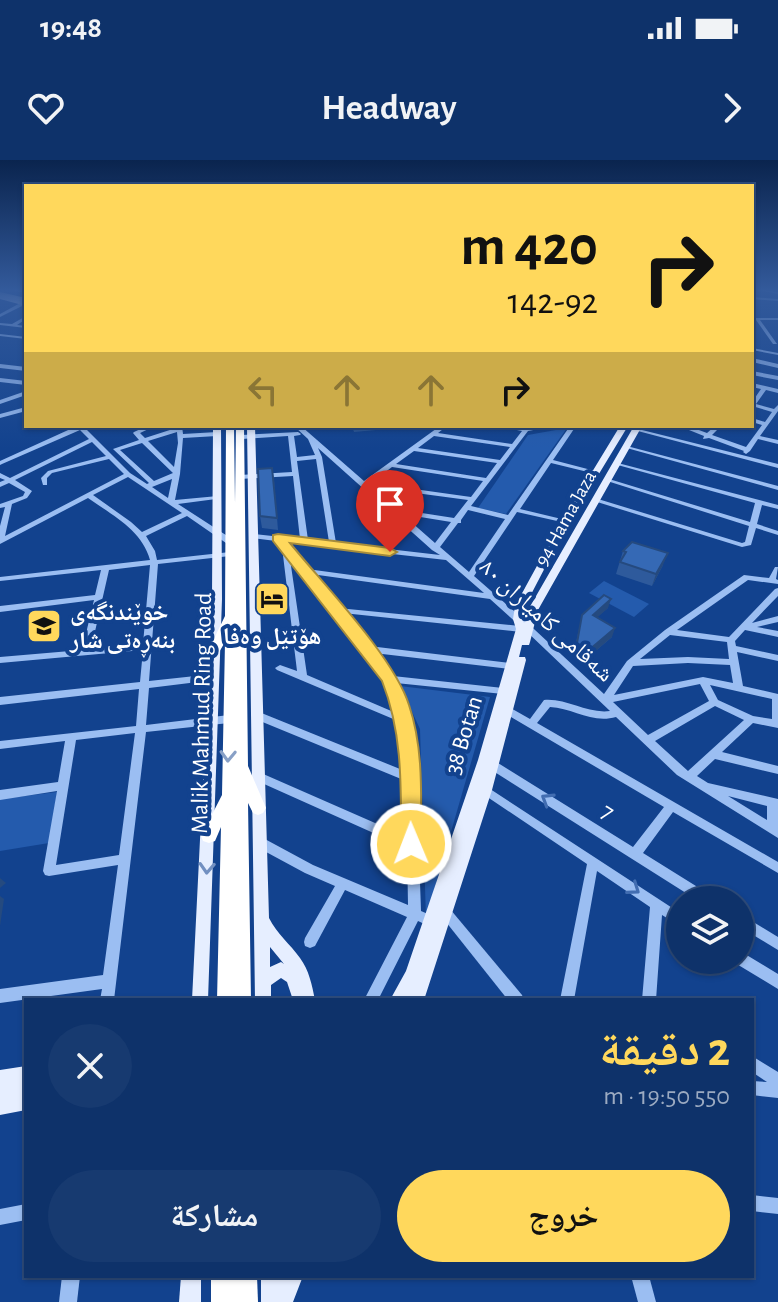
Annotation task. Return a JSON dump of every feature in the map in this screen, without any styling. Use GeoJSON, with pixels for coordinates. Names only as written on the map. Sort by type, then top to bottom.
{"type":"FeatureCollection","features":[{"type":"Feature","properties":{"kind":"highway","name":"Malik Mahmud Ring Road"},"geometry":{"type":"LineString","coordinates":[[221,429],[229,465],[223,546],[231,615],[227,998]]}},
{"type":"Feature","properties":{"kind":"highway","name":"Malik Mahmud Ring Road"},"geometry":{"type":"LineString","coordinates":[[241,998],[241,763],[249,660],[246,432]]}},
{"type":"Feature","properties":{"kind":"highway"},"geometry":{"type":"LineString","coordinates":[[216,475],[229,465]]}},
{"type":"Feature","properties":{"kind":"highway"},"geometry":{"type":"LineString","coordinates":[[214,651],[231,615]]}},
{"type":"Feature","properties":{"kind":"highway"},"geometry":{"type":"LineString","coordinates":[[241,763],[258,808]]}},
{"type":"Feature","properties":{"kind":"highway"},"geometry":{"type":"LineString","coordinates":[[209,836],[227,796]]}},
{"type":"Feature","properties":{"kind":"highway"},"geometry":{"type":"LineString","coordinates":[[223,1278],[223,1302]]}},
{"type":"Feature","properties":{"kind":"highway"},"geometry":{"type":"LineString","coordinates":[[245,1278],[246,1302]]}},
{"type":"Feature","properties":{"kind":"main road","name":"94 Hama Jaza"},"geometry":{"type":"LineString","coordinates":[[523,626],[520,606],[566,521],[623,428]]}},
{"type":"Feature","properties":{"kind":"main road","name":"94 Hama Jaza"},"geometry":{"type":"LineString","coordinates":[[523,626],[637,428]]}},
{"type":"Feature","properties":{"kind":"main road"},"geometry":{"type":"LineString","coordinates":[[200,998],[209,836],[214,651],[223,546],[216,497],[221,429]]}},
{"type":"Feature","properties":{"kind":"main road"},"geometry":{"type":"LineString","coordinates":[[247,477],[253,536],[249,660],[256,715],[262,993]]}},
{"type":"Feature","properties":{"kind":"main road","name":"38 Botan"},"geometry":{"type":"LineString","coordinates":[[489,763],[503,691],[523,626]]}},
{"type":"Feature","properties":{"kind":"main road","name":"38 Botan"},"geometry":{"type":"LineString","coordinates":[[399,998],[413,975],[507,710],[523,626]]}},
{"type":"Feature","properties":{"kind":"main road","name":"38 Botan"},"geometry":{"type":"LineString","coordinates":[[417,998],[446,913],[481,787]]}},
{"type":"Feature","properties":{"kind":"main road"},"geometry":{"type":"LineString","coordinates":[[261,918],[276,944],[297,963],[303,974],[307,998]]}},
{"type":"Feature","properties":{"kind":"main road","name":"38 Botan"},"geometry":{"type":"LineString","coordinates":[[407,998],[428,966]]}},
{"type":"Feature","properties":{"kind":"main road"},"geometry":{"type":"LineString","coordinates":[[262,993],[273,972],[289,971],[294,977],[299,998]]}},
{"type":"Feature","properties":{"kind":"main road"},"geometry":{"type":"LineString","coordinates":[[0,1079],[24,1075]]}},
{"type":"Feature","properties":{"kind":"main road"},"geometry":{"type":"LineString","coordinates":[[0,1089],[24,1085]]}},
{"type":"Feature","properties":{"kind":"main road"},"geometry":{"type":"LineString","coordinates":[[0,1096],[24,1091]]}},
{"type":"Feature","properties":{"kind":"main road"},"geometry":{"type":"LineString","coordinates":[[0,1106],[24,1101]]}},
{"type":"Feature","properties":{"kind":"main road"},"geometry":{"type":"LineString","coordinates":[[190,1302],[191,1278]]}},
{"type":"Feature","properties":{"kind":"main road"},"geometry":{"type":"LineString","coordinates":[[271,1278],[272,1302]]}},
{"type":"Feature","properties":{"kind":"main road"},"geometry":{"type":"LineString","coordinates":[[282,1302],[292,1278]]}},
{"type":"Feature","properties":{"kind":"street"},"geometry":{"type":"LineString","coordinates":[[768,352],[775,342]]}},
{"type":"Feature","properties":{"kind":"street"},"geometry":{"type":"LineString","coordinates":[[754,349],[778,354]]}},
{"type":"Feature","properties":{"kind":"street"},"geometry":{"type":"LineString","coordinates":[[12,367],[24,359]]}},
{"type":"Feature","properties":{"kind":"street"},"geometry":{"type":"LineString","coordinates":[[754,360],[778,366]]}},
{"type":"Feature","properties":{"kind":"street"},"geometry":{"type":"LineString","coordinates":[[0,366],[24,369]]}},
{"type":"Feature","properties":{"kind":"street"},"geometry":{"type":"LineString","coordinates":[[754,373],[778,378]]}},
{"type":"Feature","properties":{"kind":"street"},"geometry":{"type":"LineString","coordinates":[[0,380],[24,381]]}},
{"type":"Feature","properties":{"kind":"street"},"geometry":{"type":"LineString","coordinates":[[754,386],[778,391]]}},
{"type":"Feature","properties":{"kind":"street"},"geometry":{"type":"LineString","coordinates":[[754,403],[764,388]]}},
{"type":"Feature","properties":{"kind":"street"},"geometry":{"type":"LineString","coordinates":[[0,396],[12,399]]}},
{"type":"Feature","properties":{"kind":"street"},"geometry":{"type":"LineString","coordinates":[[0,403],[24,396]]}},
{"type":"Feature","properties":{"kind":"street"},"geometry":{"type":"LineString","coordinates":[[0,403],[12,413]]}},
{"type":"Feature","properties":{"kind":"street"},"geometry":{"type":"LineString","coordinates":[[743,457],[776,409],[754,405]]}},
{"type":"Feature","properties":{"kind":"street"},"geometry":{"type":"LineString","coordinates":[[0,416],[24,410]]}},
{"type":"Feature","properties":{"kind":"street"},"geometry":{"type":"LineString","coordinates":[[754,421],[766,424]]}},
{"type":"Feature","properties":{"kind":"street"},"geometry":{"type":"LineString","coordinates":[[0,463],[78,428]]}},
{"type":"Feature","properties":{"kind":"street"},"geometry":{"type":"LineString","coordinates":[[81,428],[128,474],[150,485],[177,474]]}},
{"type":"Feature","properties":{"kind":"street"},"geometry":{"type":"LineString","coordinates":[[147,428],[136,433],[177,474]]}},
{"type":"Feature","properties":{"kind":"street"},"geometry":{"type":"LineString","coordinates":[[365,484],[441,428]]}},
{"type":"Feature","properties":{"kind":"street"},"geometry":{"type":"LineString","coordinates":[[513,428],[539,428]]}},
{"type":"Feature","properties":{"kind":"street"},"geometry":{"type":"LineString","coordinates":[[469,577],[572,428]]}},
{"type":"Feature","properties":{"kind":"street"},"geometry":{"type":"LineString","coordinates":[[637,428],[778,466]]}},
{"type":"Feature","properties":{"kind":"street"},"geometry":{"type":"LineString","coordinates":[[688,428],[748,450]]}},
{"type":"Feature","properties":{"kind":"street"},"geometry":{"type":"LineString","coordinates":[[688,463],[716,428]]}},
{"type":"Feature","properties":{"kind":"street"},"geometry":{"type":"LineString","coordinates":[[221,429],[180,430],[116,449],[150,485],[223,546]]}},
{"type":"Feature","properties":{"kind":"street"},"geometry":{"type":"LineString","coordinates":[[171,503],[177,474],[180,430]]}},
{"type":"Feature","properties":{"kind":"street"},"geometry":{"type":"LineString","coordinates":[[435,548],[526,430]]}},
{"type":"Feature","properties":{"kind":"street"},"geometry":{"type":"LineString","coordinates":[[246,432],[291,435],[309,431],[319,457],[333,546]]}},
{"type":"Feature","properties":{"kind":"street","name":"شەقامی کامیاران ٨٠"},"geometry":{"type":"LineString","coordinates":[[309,431],[689,777],[776,832]]}},
{"type":"Feature","properties":{"kind":"street"},"geometry":{"type":"LineString","coordinates":[[433,434],[514,446]]}},
{"type":"Feature","properties":{"kind":"street"},"geometry":{"type":"LineString","coordinates":[[291,435],[304,541]]}},
{"type":"Feature","properties":{"kind":"street"},"geometry":{"type":"LineString","coordinates":[[757,437],[778,442]]}},
{"type":"Feature","properties":{"kind":"street"},"geometry":{"type":"LineString","coordinates":[[0,485],[12,482],[91,440]]}},
{"type":"Feature","properties":{"kind":"street"},"geometry":{"type":"LineString","coordinates":[[625,446],[778,488]]}},
{"type":"Feature","properties":{"kind":"street"},"geometry":{"type":"LineString","coordinates":[[413,449],[502,462]]}},
{"type":"Feature","properties":{"kind":"street"},"geometry":{"type":"LineString","coordinates":[[45,484],[44,478],[50,472],[108,457]]}},
{"type":"Feature","properties":{"kind":"street"},"geometry":{"type":"LineString","coordinates":[[293,459],[319,457]]}},
{"type":"Feature","properties":{"kind":"street"},"geometry":{"type":"LineString","coordinates":[[550,461],[596,472]]}},
{"type":"Feature","properties":{"kind":"street"},"geometry":{"type":"LineString","coordinates":[[616,463],[778,507]]}},
{"type":"Feature","properties":{"kind":"street"},"geometry":{"type":"LineString","coordinates":[[390,465],[489,480]]}},
{"type":"Feature","properties":{"kind":"street"},"geometry":{"type":"LineString","coordinates":[[693,484],[702,467]]}},
{"type":"Feature","properties":{"kind":"street"},"geometry":{"type":"LineString","coordinates":[[0,541],[128,474]]}},
{"type":"Feature","properties":{"kind":"street"},"geometry":{"type":"LineString","coordinates":[[247,477],[295,474]]}},
{"type":"Feature","properties":{"kind":"street"},"geometry":{"type":"LineString","coordinates":[[0,475],[29,494],[4,506],[0,541]]}},
{"type":"Feature","properties":{"kind":"street"},"geometry":{"type":"LineString","coordinates":[[735,496],[743,478]]}},
{"type":"Feature","properties":{"kind":"street"},"geometry":{"type":"LineString","coordinates":[[607,480],[778,533]]}},
{"type":"Feature","properties":{"kind":"street"},"geometry":{"type":"LineString","coordinates":[[365,484],[474,499]]}},
{"type":"Feature","properties":{"kind":"street"},"geometry":{"type":"LineString","coordinates":[[88,495],[142,535],[152,546],[154,562],[141,729],[107,998]]}},
{"type":"Feature","properties":{"kind":"street"},"geometry":{"type":"LineString","coordinates":[[171,503],[216,497]]}},
{"type":"Feature","properties":{"kind":"street"},"geometry":{"type":"LineString","coordinates":[[596,500],[739,545],[748,543],[759,502]]}},
{"type":"Feature","properties":{"kind":"street"},"geometry":{"type":"LineString","coordinates":[[468,508],[566,521]]}},
{"type":"Feature","properties":{"kind":"street"},"geometry":{"type":"LineString","coordinates":[[394,511],[458,521]]}},
{"type":"Feature","properties":{"kind":"street"},"geometry":{"type":"LineString","coordinates":[[142,535],[186,514]]}},
{"type":"Feature","properties":{"kind":"street"},"geometry":{"type":"LineString","coordinates":[[253,536],[282,542],[304,541],[447,558]]}},
{"type":"Feature","properties":{"kind":"street"},"geometry":{"type":"LineString","coordinates":[[282,542],[390,679],[404,720],[410,754],[415,914],[372,998]]}},
{"type":"Feature","properties":{"kind":"street"},"geometry":{"type":"LineString","coordinates":[[282,542],[302,676]]}},
{"type":"Feature","properties":{"kind":"street"},"geometry":{"type":"LineString","coordinates":[[0,579],[154,562],[223,546]]}},
{"type":"Feature","properties":{"kind":"street"},"geometry":{"type":"LineString","coordinates":[[86,651],[105,569]]}},
{"type":"Feature","properties":{"kind":"street"},"geometry":{"type":"LineString","coordinates":[[605,700],[630,663],[668,632],[744,579],[753,576],[775,581],[778,569]]}},
{"type":"Feature","properties":{"kind":"street"},"geometry":{"type":"LineString","coordinates":[[305,571],[492,597]]}},
{"type":"Feature","properties":{"kind":"street"},"geometry":{"type":"LineString","coordinates":[[738,686],[732,644],[778,591]]}},
{"type":"Feature","properties":{"kind":"street"},"geometry":{"type":"LineString","coordinates":[[0,609],[98,597]]}},
{"type":"Feature","properties":{"kind":"street"},"geometry":{"type":"LineString","coordinates":[[335,610],[523,626]]}},
{"type":"Feature","properties":{"kind":"street"},"geometry":{"type":"LineString","coordinates":[[745,628],[778,619]]}},
{"type":"Feature","properties":{"kind":"street"},"geometry":{"type":"LineString","coordinates":[[745,628],[778,634]]}},
{"type":"Feature","properties":{"kind":"street"},"geometry":{"type":"LineString","coordinates":[[668,632],[732,644],[778,658]]}},
{"type":"Feature","properties":{"kind":"street"},"geometry":{"type":"LineString","coordinates":[[0,660],[147,647]]}},
{"type":"Feature","properties":{"kind":"street"},"geometry":{"type":"LineString","coordinates":[[368,649],[510,666]]}},
{"type":"Feature","properties":{"kind":"street"},"geometry":{"type":"LineString","coordinates":[[630,663],[688,660],[735,662]]}},
{"type":"Feature","properties":{"kind":"street"},"geometry":{"type":"LineString","coordinates":[[280,668],[404,720]]}},
{"type":"Feature","properties":{"kind":"street"},"geometry":{"type":"LineString","coordinates":[[0,701],[214,677]]}},
{"type":"Feature","properties":{"kind":"street"},"geometry":{"type":"LineString","coordinates":[[390,679],[503,691]]}},
{"type":"Feature","properties":{"kind":"street"},"geometry":{"type":"LineString","coordinates":[[605,700],[703,680],[778,697],[778,724],[751,719],[715,702],[703,680]]}},
{"type":"Feature","properties":{"kind":"street"},"geometry":{"type":"LineString","coordinates":[[648,740],[715,702]]}},
{"type":"Feature","properties":{"kind":"street"},"geometry":{"type":"LineString","coordinates":[[531,724],[547,703],[559,703],[593,717],[618,713]]}},
{"type":"Feature","properties":{"kind":"street"},"geometry":{"type":"LineString","coordinates":[[507,710],[778,868]]}},
{"type":"Feature","properties":{"kind":"street"},"geometry":{"type":"LineString","coordinates":[[256,715],[410,778]]}},
{"type":"Feature","properties":{"kind":"street"},"geometry":{"type":"LineString","coordinates":[[0,745],[229,719]]}},
{"type":"Feature","properties":{"kind":"street"},"geometry":{"type":"LineString","coordinates":[[689,777],[751,719]]}},
{"type":"Feature","properties":{"kind":"street"},"geometry":{"type":"LineString","coordinates":[[71,737],[49,871],[125,859]]}},
{"type":"Feature","properties":{"kind":"street"},"geometry":{"type":"LineString","coordinates":[[713,754],[778,770]]}},
{"type":"Feature","properties":{"kind":"street","name":"7"},"geometry":{"type":"LineString","coordinates":[[489,763],[686,886]]}},
{"type":"Feature","properties":{"kind":"street"},"geometry":{"type":"LineString","coordinates":[[257,776],[411,844]]}},
{"type":"Feature","properties":{"kind":"street"},"geometry":{"type":"LineString","coordinates":[[700,784],[775,803],[776,832]]}},
{"type":"Feature","properties":{"kind":"street"},"geometry":{"type":"LineString","coordinates":[[0,795],[64,786]]}},
{"type":"Feature","properties":{"kind":"street"},"geometry":{"type":"LineString","coordinates":[[481,787],[666,911]]}},
{"type":"Feature","properties":{"kind":"street"},"geometry":{"type":"LineString","coordinates":[[635,854],[671,806]]}},
{"type":"Feature","properties":{"kind":"street"},"geometry":{"type":"LineString","coordinates":[[259,842],[431,921]]}},
{"type":"Feature","properties":{"kind":"street"},"geometry":{"type":"LineString","coordinates":[[567,998],[593,861]]}},
{"type":"Feature","properties":{"kind":"street"},"geometry":{"type":"LineString","coordinates":[[310,942],[343,883]]}},
{"type":"Feature","properties":{"kind":"street"},"geometry":{"type":"LineString","coordinates":[[649,996],[656,905]]}},
{"type":"Feature","properties":{"kind":"street"},"geometry":{"type":"LineString","coordinates":[[446,913],[515,998]]}},
{"type":"Feature","properties":{"kind":"street"},"geometry":{"type":"LineString","coordinates":[[754,929],[778,944]]}},
{"type":"Feature","properties":{"kind":"street"},"geometry":{"type":"LineString","coordinates":[[754,967],[778,982]]}},
{"type":"Feature","properties":{"kind":"street"},"geometry":{"type":"LineString","coordinates":[[0,996],[110,981]]}},
{"type":"Feature","properties":{"kind":"street"},"geometry":{"type":"LineString","coordinates":[[754,1064],[778,1081]]}},
{"type":"Feature","properties":{"kind":"street"},"geometry":{"type":"LineString","coordinates":[[754,1088],[778,1091]]}},
{"type":"Feature","properties":{"kind":"street"},"geometry":{"type":"LineString","coordinates":[[754,1203],[778,1206]]}},
{"type":"Feature","properties":{"kind":"street"},"geometry":{"type":"LineString","coordinates":[[0,1217],[24,1212]]}},
{"type":"Feature","properties":{"kind":"street"},"geometry":{"type":"LineString","coordinates":[[68,1302],[71,1278]]}},
{"type":"Feature","properties":{"kind":"street"},"geometry":{"type":"LineString","coordinates":[[641,1278],[647,1302]]}},
{"type":"Feature","properties":{"kind":"shaded area"},"geometry":{"type":"Polygon","coordinates":[[[567,428],[506,514],[478,508],[528,435],[567,428]]]}},
{"type":"Feature","properties":{"kind":"shaded area"},"geometry":{"type":"Polygon","coordinates":[[[604,581],[649,604],[634,617],[589,593],[604,581]]]}},
{"type":"Feature","properties":{"kind":"shaded area"},"geometry":{"type":"Polygon","coordinates":[[[400,686],[490,697],[426,918],[420,729],[400,686]]]}},
{"type":"Feature","properties":{"kind":"shaded area"},"geometry":{"type":"Polygon","coordinates":[[[57,792],[49,843],[0,851],[0,799],[57,792]]]}},
{"type":"Feature","properties":{"kind":"building"},"geometry":{"type":"Polygon","coordinates":[[[272,468],[277,518],[260,516],[258,469],[272,468]]]}},
{"type":"Feature","properties":{"kind":"building"},"geometry":{"type":"Polygon","coordinates":[[[632,542],[668,553],[656,574],[620,562],[626,552],[623,551],[632,542]]]}},
{"type":"Feature","properties":{"kind":"building"},"geometry":{"type":"Polygon","coordinates":[[[604,595],[611,599],[593,615],[615,628],[589,650],[577,643],[582,615],[604,595]]]}},
{"type":"Feature","properties":{"kind":"place","name":"هۆتێل وەفا"},"geometry":{"type":"Point","coordinates":[272,599]}},
{"type":"Feature","properties":{"kind":"place","name":"خوێندنگەی بنەڕەتی شار"},"geometry":{"type":"Point","coordinates":[44,626]}},
{"type":"Feature","properties":{"kind":"route"},"geometry":{"type":"LineString","coordinates":[[390,552],[278,538],[390,679],[401,706],[410,754],[411,844]]}}]}
